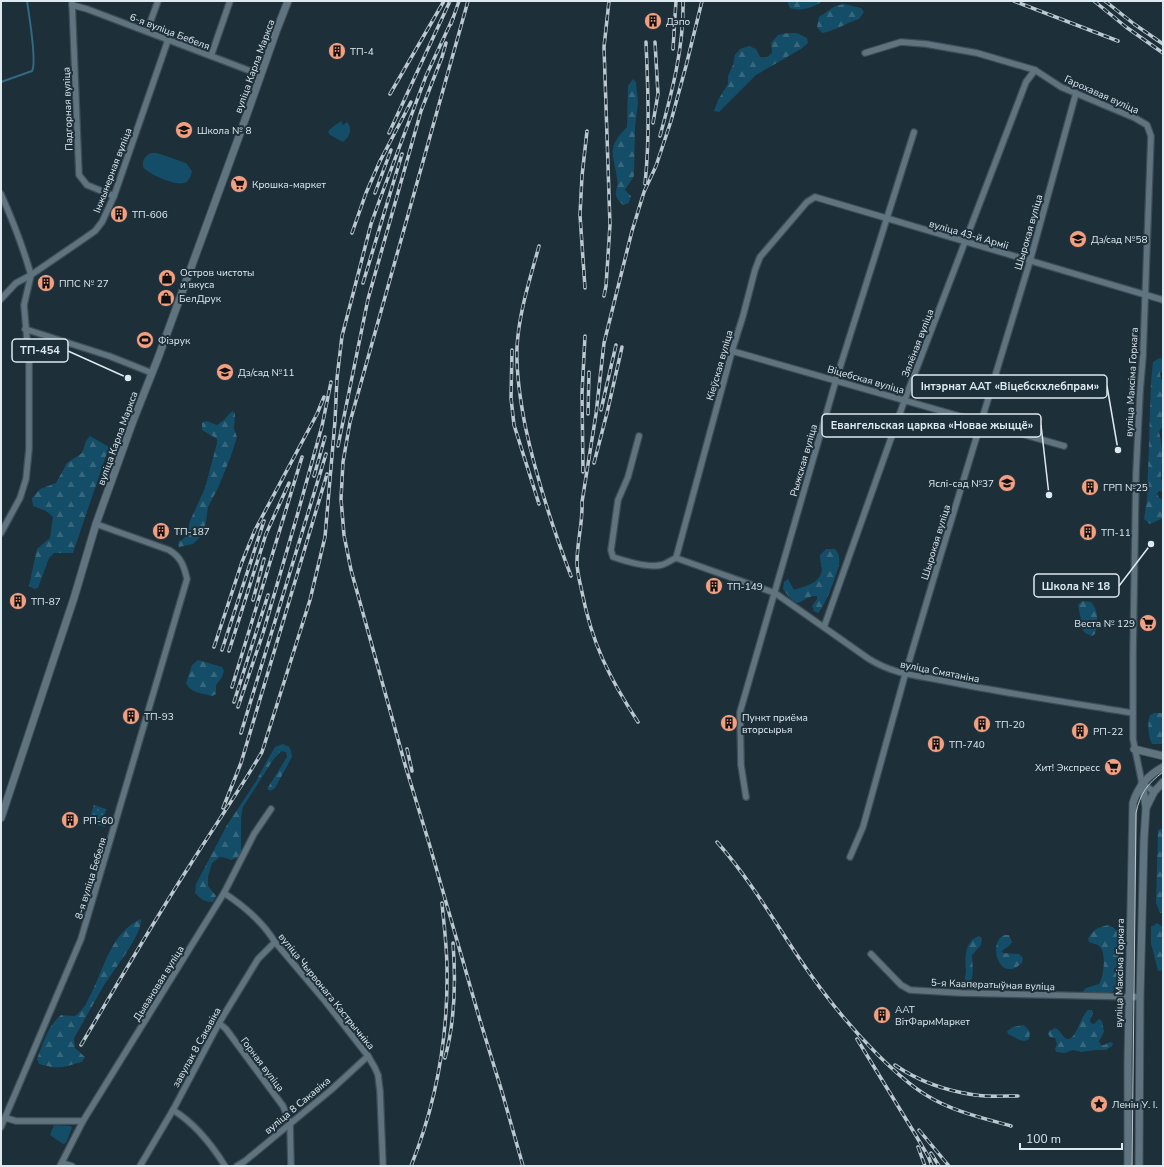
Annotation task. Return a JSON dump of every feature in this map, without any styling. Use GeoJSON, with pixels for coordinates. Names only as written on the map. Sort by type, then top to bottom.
{"type":"FeatureCollection","features":[{"type":"Feature","properties":{"kind":"main road","name":"вуліца Карла Маркса"},"geometry":{"type":"LineString","coordinates":[[1,818],[74,598],[96,524],[288,1]]}},
{"type":"Feature","properties":{"kind":"main road"},"geometry":{"type":"LineString","coordinates":[[1134,749],[1163,756]]}},
{"type":"Feature","properties":{"kind":"main road"},"geometry":{"type":"LineString","coordinates":[[1142,783],[1163,767]]}},
{"type":"Feature","properties":{"kind":"main road","name":"вуліца Максіма Горкага"},"geometry":{"type":"LineString","coordinates":[[1146,808],[1154,792],[1163,782]]}},
{"type":"Feature","properties":{"kind":"main road","name":"вуліца Максіма Горкага"},"geometry":{"type":"LineString","coordinates":[[1139,1166],[1140,997],[1146,808],[1142,783]]}},
{"type":"Feature","properties":{"kind":"main road","name":"вуліца Максіма Горкага"},"geometry":{"type":"LineString","coordinates":[[1128,1166],[1129,997],[1133,803],[1136,792],[1142,783]]}},
{"type":"Feature","properties":{"kind":"street"},"geometry":{"type":"LineString","coordinates":[[147,31],[158,1]]}},
{"type":"Feature","properties":{"kind":"street"},"geometry":{"type":"LineString","coordinates":[[211,56],[230,1]]}},
{"type":"Feature","properties":{"kind":"street","name":"6-я вуліца Бебеля"},"geometry":{"type":"LineString","coordinates":[[72,3],[261,75]]}},
{"type":"Feature","properties":{"kind":"street","name":"Падгорная вуліца"},"geometry":{"type":"LineString","coordinates":[[72,3],[79,175],[87,185],[114,196]]}},
{"type":"Feature","properties":{"kind":"street","name":"Інжынерная вуліца"},"geometry":{"type":"LineString","coordinates":[[1,299],[16,283],[31,275],[95,231],[102,222],[114,196],[168,40]]}},
{"type":"Feature","properties":{"kind":"street","name":"Гарохавая вуліца"},"geometry":{"type":"LineString","coordinates":[[865,53],[901,42],[926,44],[977,53],[1035,70],[1061,87],[1135,118],[1147,125]]}},
{"type":"Feature","properties":{"kind":"street","name":"Зялёная вуліца"},"geometry":{"type":"LineString","coordinates":[[824,627],[905,399],[1026,82],[1035,70]]}},
{"type":"Feature","properties":{"kind":"street","name":"Шырокая вуліца"},"geometry":{"type":"LineString","coordinates":[[850,857],[863,827],[905,675],[1030,261],[1076,93]]}},
{"type":"Feature","properties":{"kind":"street","name":"вуліца Максіма Горкага"},"geometry":{"type":"LineString","coordinates":[[1142,783],[1134,749],[1133,713],[1135,504],[1151,136],[1147,125]]}},
{"type":"Feature","properties":{"kind":"street","name":"Рыжская вуліца"},"geometry":{"type":"LineString","coordinates":[[746,797],[741,765],[740,712],[836,380],[914,132]]}},
{"type":"Feature","properties":{"kind":"street"},"geometry":{"type":"LineString","coordinates":[[1,194],[14,221],[31,275],[24,304],[29,363],[29,449],[26,478],[20,498],[1,533]]}},
{"type":"Feature","properties":{"kind":"street","name":"вуліца 43-й Арміі"},"geometry":{"type":"LineString","coordinates":[[815,198],[1163,300]]}},
{"type":"Feature","properties":{"kind":"street","name":"Кіеўская вуліца"},"geometry":{"type":"LineString","coordinates":[[676,558],[732,351],[743,316],[754,270],[760,257],[800,209],[807,202],[815,198]]}},
{"type":"Feature","properties":{"kind":"street"},"geometry":{"type":"LineString","coordinates":[[25,329],[108,356],[152,373]]}},
{"type":"Feature","properties":{"kind":"street","name":"Віцебская вуліца"},"geometry":{"type":"LineString","coordinates":[[732,351],[905,399],[1064,446]]}},
{"type":"Feature","properties":{"kind":"street"},"geometry":{"type":"LineString","coordinates":[[639,436],[628,477],[618,500],[611,550],[614,557],[621,560],[649,565],[661,565],[676,558]]}},
{"type":"Feature","properties":{"kind":"street","name":"8-я вуліца Бебеля"},"geometry":{"type":"LineString","coordinates":[[1,1127],[81,939],[187,579],[183,564],[177,554],[96,524]]}},
{"type":"Feature","properties":{"kind":"street","name":"вуліца Смятаніна"},"geometry":{"type":"LineString","coordinates":[[676,558],[775,593],[881,666],[905,675],[1133,713]]}},
{"type":"Feature","properties":{"kind":"street"},"geometry":{"type":"LineString","coordinates":[[1142,783],[1154,792]]}},
{"type":"Feature","properties":{"kind":"street","name":"Дывановая вуліца"},"geometry":{"type":"LineString","coordinates":[[61,1164],[83,1121],[224,893],[254,834],[271,809]]}},
{"type":"Feature","properties":{"kind":"street","name":"вуліца Чырвонага Кастрычніка"},"geometry":{"type":"LineString","coordinates":[[224,893],[240,903],[268,932],[325,1001],[368,1056],[375,1068],[378,1076],[380,1091],[383,1166]]}},
{"type":"Feature","properties":{"kind":"street","name":"завулак 8 Сакавіка"},"geometry":{"type":"LineString","coordinates":[[140,1166],[173,1110],[219,1023],[258,959],[275,942]]}},
{"type":"Feature","properties":{"kind":"street","name":"5-я Кааператыўная вуліца"},"geometry":{"type":"LineString","coordinates":[[871,954],[901,985],[910,990],[961,993],[1140,997]]}},
{"type":"Feature","properties":{"kind":"street","name":"Горная вуліца"},"geometry":{"type":"LineString","coordinates":[[219,1023],[226,1029],[283,1106],[290,1123],[291,1166]]}},
{"type":"Feature","properties":{"kind":"street","name":"вуліца 8 Сакавіка"},"geometry":{"type":"LineString","coordinates":[[237,1166],[331,1090],[368,1056]]}},
{"type":"Feature","properties":{"kind":"street"},"geometry":{"type":"LineString","coordinates":[[173,1110],[185,1117],[216,1151],[225,1166]]}},
{"type":"Feature","properties":{"kind":"street"},"geometry":{"type":"LineString","coordinates":[[6,1118],[16,1121],[83,1121]]}},
{"type":"Feature","properties":{"kind":"street"},"geometry":{"type":"LineString","coordinates":[[61,1164],[72,1166]]}},
{"type":"Feature","properties":{"kind":"green space"},"geometry":{"type":"Polygon","coordinates":[[[787,1],[823,1],[811,7],[794,9],[790,8],[787,1]]]}},
{"type":"Feature","properties":{"kind":"green space"},"geometry":{"type":"Polygon","coordinates":[[[844,4],[861,8],[864,12],[859,19],[831,31],[822,33],[817,27],[819,17],[835,6],[844,4]]]}},
{"type":"Feature","properties":{"kind":"green space"},"geometry":{"type":"Polygon","coordinates":[[[797,33],[807,38],[808,43],[801,49],[756,75],[719,112],[714,111],[718,100],[728,84],[728,76],[733,65],[735,55],[740,49],[749,46],[756,49],[760,57],[767,57],[772,53],[771,43],[778,35],[797,33]]]}},
{"type":"Feature","properties":{"kind":"green space"},"geometry":{"type":"Polygon","coordinates":[[[633,79],[636,82],[638,103],[635,127],[634,176],[625,190],[631,196],[629,203],[623,205],[616,195],[617,179],[613,157],[613,146],[620,134],[627,127],[628,86],[633,79]]]}},
{"type":"Feature","properties":{"kind":"green space"},"geometry":{"type":"Polygon","coordinates":[[[341,121],[343,125],[347,122],[350,127],[349,135],[343,142],[330,135],[328,132],[341,121]]]}},
{"type":"Feature","properties":{"kind":"green space"},"geometry":{"type":"Polygon","coordinates":[[[151,153],[157,153],[186,163],[192,171],[188,180],[184,183],[174,183],[150,173],[143,167],[143,165],[146,157],[151,153]]]}},
{"type":"Feature","properties":{"kind":"green space"},"geometry":{"type":"Polygon","coordinates":[[[1159,358],[1163,359],[1163,370],[1160,373],[1163,381],[1163,425],[1159,432],[1162,450],[1161,479],[1163,481],[1163,492],[1159,491],[1157,494],[1159,498],[1163,499],[1163,519],[1150,524],[1144,519],[1147,500],[1151,382],[1153,362],[1159,358]]]}},
{"type":"Feature","properties":{"kind":"green space"},"geometry":{"type":"Polygon","coordinates":[[[233,411],[235,414],[234,429],[237,437],[218,488],[208,507],[202,535],[193,544],[179,547],[179,541],[187,535],[190,521],[205,488],[217,443],[217,439],[202,430],[202,423],[206,421],[217,425],[233,411]]]}},
{"type":"Feature","properties":{"kind":"green space"},"geometry":{"type":"Polygon","coordinates":[[[90,436],[109,447],[73,553],[54,553],[49,558],[38,588],[34,589],[29,586],[37,549],[50,538],[53,517],[46,511],[33,506],[32,498],[40,489],[56,483],[67,463],[82,453],[86,441],[90,436]]]}},
{"type":"Feature","properties":{"kind":"green space"},"geometry":{"type":"Polygon","coordinates":[[[826,549],[835,549],[839,556],[839,562],[824,605],[818,613],[814,611],[812,606],[817,599],[817,596],[811,596],[797,602],[789,597],[783,589],[784,582],[788,579],[794,590],[808,585],[816,580],[821,573],[822,568],[820,555],[826,549]]]}},
{"type":"Feature","properties":{"kind":"green space"},"geometry":{"type":"Polygon","coordinates":[[[1082,601],[1091,602],[1097,613],[1097,626],[1095,634],[1092,636],[1085,633],[1080,626],[1081,620],[1078,605],[1082,601]]]}},
{"type":"Feature","properties":{"kind":"green space"},"geometry":{"type":"Polygon","coordinates":[[[198,660],[222,667],[224,671],[222,677],[216,685],[216,694],[212,696],[193,691],[186,683],[192,665],[198,660]]]}},
{"type":"Feature","properties":{"kind":"green space"},"geometry":{"type":"Polygon","coordinates":[[[1155,713],[1163,713],[1163,744],[1152,744],[1150,737],[1148,726],[1149,718],[1150,715],[1155,713]]]}},
{"type":"Feature","properties":{"kind":"green space"},"geometry":{"type":"Polygon","coordinates":[[[283,744],[289,747],[292,757],[275,788],[270,791],[267,789],[287,757],[286,752],[281,751],[273,760],[243,807],[241,818],[241,853],[239,857],[231,860],[220,857],[212,863],[208,877],[208,886],[216,896],[213,902],[203,900],[195,893],[196,884],[227,825],[255,783],[275,747],[283,744]]]}},
{"type":"Feature","properties":{"kind":"green space"},"geometry":{"type":"Polygon","coordinates":[[[94,805],[106,809],[104,816],[108,817],[105,827],[88,822],[94,805]]]}},
{"type":"Feature","properties":{"kind":"green space"},"geometry":{"type":"Polygon","coordinates":[[[1163,828],[1163,913],[1160,913],[1156,903],[1158,830],[1163,828]]]}},
{"type":"Feature","properties":{"kind":"green space"},"geometry":{"type":"Polygon","coordinates":[[[141,919],[137,934],[132,943],[103,987],[74,1038],[75,1048],[85,1057],[82,1062],[61,1067],[52,1067],[39,1064],[37,1059],[46,1035],[56,1019],[61,1015],[75,1016],[86,1005],[116,941],[123,932],[141,919]]]}},
{"type":"Feature","properties":{"kind":"green space"},"geometry":{"type":"Polygon","coordinates":[[[1157,923],[1163,927],[1163,970],[1158,971],[1151,943],[1151,927],[1157,923]]]}},
{"type":"Feature","properties":{"kind":"green space"},"geometry":{"type":"Polygon","coordinates":[[[1109,925],[1117,931],[1120,937],[1117,987],[1115,990],[1107,994],[1085,994],[1083,991],[1086,988],[1099,984],[1104,966],[1104,956],[1101,948],[1089,942],[1088,939],[1096,929],[1109,925]]]}},
{"type":"Feature","properties":{"kind":"green space"},"geometry":{"type":"Polygon","coordinates":[[[1005,935],[1009,935],[1012,942],[1002,951],[1003,953],[1019,954],[1023,958],[1022,963],[1014,968],[1007,969],[1001,965],[996,952],[1000,939],[1005,935]]]}},
{"type":"Feature","properties":{"kind":"green space"},"geometry":{"type":"Polygon","coordinates":[[[979,936],[982,938],[981,945],[972,955],[972,980],[970,983],[966,983],[966,951],[970,942],[979,936]]]}},
{"type":"Feature","properties":{"kind":"green space"},"geometry":{"type":"Polygon","coordinates":[[[1088,1010],[1092,1010],[1093,1013],[1090,1020],[1091,1023],[1094,1024],[1099,1019],[1102,1021],[1104,1032],[1099,1041],[1101,1045],[1110,1042],[1113,1043],[1112,1046],[1106,1050],[1081,1052],[1073,1050],[1065,1053],[1056,1052],[1055,1049],[1057,1044],[1055,1038],[1050,1037],[1048,1034],[1049,1031],[1055,1028],[1059,1030],[1065,1038],[1070,1039],[1076,1032],[1088,1010]]]}},
{"type":"Feature","properties":{"kind":"green space"},"geometry":{"type":"Polygon","coordinates":[[[1023,1025],[1030,1032],[1029,1039],[1024,1041],[1008,1034],[1007,1031],[1013,1027],[1023,1025]]]}},
{"type":"Feature","properties":{"kind":"green space"},"geometry":{"type":"Polygon","coordinates":[[[54,1125],[71,1126],[72,1128],[66,1143],[63,1144],[50,1135],[54,1125]]]}},
{"type":"Feature","properties":{"kind":"waterway"},"geometry":{"type":"LineString","coordinates":[[1,82],[32,71],[34,59],[27,1]]}},
{"type":"Feature","properties":{"kind":"tram line"},"geometry":{"type":"LineString","coordinates":[[1132,1166],[1136,813],[1142,795],[1148,785],[1163,772]]}},
{"type":"Feature","properties":{"kind":"railway"},"geometry":{"type":"LineString","coordinates":[[390,94],[444,1]]}},
{"type":"Feature","properties":{"kind":"railway"},"geometry":{"type":"LineString","coordinates":[[389,133],[450,1]]}},
{"type":"Feature","properties":{"kind":"railway"},"geometry":{"type":"LineString","coordinates":[[451,24],[459,1]]}},
{"type":"Feature","properties":{"kind":"railway"},"geometry":{"type":"LineString","coordinates":[[468,1],[350,422],[343,462],[341,499],[344,535],[351,570],[406,768],[523,1166]]}},
{"type":"Feature","properties":{"kind":"railway"},"geometry":{"type":"LineString","coordinates":[[604,296],[610,225],[604,47],[609,1]]}},
{"type":"Feature","properties":{"kind":"railway"},"geometry":{"type":"LineString","coordinates":[[673,49],[676,1]]}},
{"type":"Feature","properties":{"kind":"railway"},"geometry":{"type":"LineString","coordinates":[[660,136],[673,86],[682,35],[683,1]]}},
{"type":"Feature","properties":{"kind":"railway"},"geometry":{"type":"LineString","coordinates":[[638,722],[611,676],[597,645],[586,611],[577,566],[577,554],[582,517],[582,502],[596,414],[604,343],[632,231],[644,192],[656,166],[671,121],[702,1]]}},
{"type":"Feature","properties":{"kind":"railway"},"geometry":{"type":"LineString","coordinates":[[1014,1],[1118,41]]}},
{"type":"Feature","properties":{"kind":"railway"},"geometry":{"type":"LineString","coordinates":[[1094,1],[1126,27],[1163,53]]}},
{"type":"Feature","properties":{"kind":"railway"},"geometry":{"type":"LineString","coordinates":[[1105,1],[1134,24],[1163,44]]}},
{"type":"Feature","properties":{"kind":"railway"},"geometry":{"type":"LineString","coordinates":[[81,1045],[162,910],[262,752],[310,600],[325,537],[335,421],[337,378],[342,336],[371,224],[426,76],[453,18]]}},
{"type":"Feature","properties":{"kind":"railway"},"geometry":{"type":"LineString","coordinates":[[645,184],[648,130],[646,42]]}},
{"type":"Feature","properties":{"kind":"railway"},"geometry":{"type":"LineString","coordinates":[[653,123],[658,94],[655,42]]}},
{"type":"Feature","properties":{"kind":"railway"},"geometry":{"type":"LineString","coordinates":[[338,446],[368,299],[421,111],[446,43]]}},
{"type":"Feature","properties":{"kind":"railway"},"geometry":{"type":"LineString","coordinates":[[352,233],[366,193],[380,161],[411,102]]}},
{"type":"Feature","properties":{"kind":"railway"},"geometry":{"type":"LineString","coordinates":[[585,288],[580,215],[582,176],[587,131]]}},
{"type":"Feature","properties":{"kind":"railway"},"geometry":{"type":"LineString","coordinates":[[375,193],[391,150]]}},
{"type":"Feature","properties":{"kind":"railway"},"geometry":{"type":"LineString","coordinates":[[363,283],[402,154]]}},
{"type":"Feature","properties":{"kind":"railway"},"geometry":{"type":"LineString","coordinates":[[539,246],[525,296],[520,321],[517,347],[518,376],[525,425],[534,464],[551,520],[571,576]]}},
{"type":"Feature","properties":{"kind":"railway"},"geometry":{"type":"LineString","coordinates":[[583,472],[582,393],[585,336]]}},
{"type":"Feature","properties":{"kind":"railway"},"geometry":{"type":"LineString","coordinates":[[601,410],[616,345]]}},
{"type":"Feature","properties":{"kind":"railway"},"geometry":{"type":"LineString","coordinates":[[594,463],[622,347]]}},
{"type":"Feature","properties":{"kind":"railway"},"geometry":{"type":"LineString","coordinates":[[512,350],[511,398],[514,425],[539,504]]}},
{"type":"Feature","properties":{"kind":"railway"},"geometry":{"type":"LineString","coordinates":[[588,414],[589,372]]}},
{"type":"Feature","properties":{"kind":"railway"},"geometry":{"type":"LineString","coordinates":[[238,707],[263,633],[297,516],[322,426],[331,382]]}},
{"type":"Feature","properties":{"kind":"railway"},"geometry":{"type":"LineString","coordinates":[[214,647],[242,562],[255,530],[317,414],[324,397]]}},
{"type":"Feature","properties":{"kind":"railway"},"geometry":{"type":"LineString","coordinates":[[314,476],[325,437]]}},
{"type":"Feature","properties":{"kind":"railway"},"geometry":{"type":"LineString","coordinates":[[241,733],[326,454]]}},
{"type":"Feature","properties":{"kind":"railway"},"geometry":{"type":"LineString","coordinates":[[232,687],[302,457]]}},
{"type":"Feature","properties":{"kind":"railway"},"geometry":{"type":"LineString","coordinates":[[223,808],[241,763],[327,474]]}},
{"type":"Feature","properties":{"kind":"railway"},"geometry":{"type":"LineString","coordinates":[[229,651],[266,534],[289,483]]}},
{"type":"Feature","properties":{"kind":"railway"},"geometry":{"type":"LineString","coordinates":[[222,650],[264,521]]}},
{"type":"Feature","properties":{"kind":"railway"},"geometry":{"type":"LineString","coordinates":[[253,600],[264,559]]}},
{"type":"Feature","properties":{"kind":"railway"},"geometry":{"type":"LineString","coordinates":[[234,702],[268,595]]}},
{"type":"Feature","properties":{"kind":"railway"},"geometry":{"type":"LineString","coordinates":[[407,749],[412,771]]}},
{"type":"Feature","properties":{"kind":"railway"},"geometry":{"type":"LineString","coordinates":[[717,842],[749,883],[825,994],[855,1031],[883,1060],[900,1076],[936,1101],[967,1114],[1011,1126]]}},
{"type":"Feature","properties":{"kind":"railway"},"geometry":{"type":"LineString","coordinates":[[411,1166],[420,1142],[434,1094],[443,1045],[447,995],[447,970],[442,903]]}},
{"type":"Feature","properties":{"kind":"railway"},"geometry":{"type":"LineString","coordinates":[[445,1058],[453,1016],[453,943]]}},
{"type":"Feature","properties":{"kind":"railway"},"geometry":{"type":"LineString","coordinates":[[857,1039],[928,1156],[932,1166]]}},
{"type":"Feature","properties":{"kind":"railway"},"geometry":{"type":"LineString","coordinates":[[895,1065],[913,1076],[954,1091],[980,1096],[1018,1096]]}},
{"type":"Feature","properties":{"kind":"railway"},"geometry":{"type":"LineString","coordinates":[[919,1130],[949,1166]]}},
{"type":"Feature","properties":{"kind":"railway"},"geometry":{"type":"LineString","coordinates":[[918,1147],[925,1166]]}},
{"type":"Feature","properties":{"kind":"railway"},"geometry":{"type":"LineString","coordinates":[[931,1153],[939,1166]]}},
{"type":"Feature","properties":{"kind":"place","name":"Дэпо"},"geometry":{"type":"Point","coordinates":[653,21]}},
{"type":"Feature","properties":{"kind":"place","name":"ТП-4"},"geometry":{"type":"Point","coordinates":[337,51]}},
{"type":"Feature","properties":{"kind":"place","name":"Школа № 8"},"geometry":{"type":"Point","coordinates":[184,130]}},
{"type":"Feature","properties":{"kind":"place","name":"Крошка-маркет"},"geometry":{"type":"Point","coordinates":[239,184]}},
{"type":"Feature","properties":{"kind":"place","name":"ТП-606"},"geometry":{"type":"Point","coordinates":[119,214]}},
{"type":"Feature","properties":{"kind":"place","name":"Дз/сад №58"},"geometry":{"type":"Point","coordinates":[1078,239]}},
{"type":"Feature","properties":{"kind":"place","name":"Остров чистоты и вкуса"},"geometry":{"type":"Point","coordinates":[167,278]}},
{"type":"Feature","properties":{"kind":"place","name":"ППС № 27"},"geometry":{"type":"Point","coordinates":[46,283]}},
{"type":"Feature","properties":{"kind":"place","name":"БелДрук"},"geometry":{"type":"Point","coordinates":[166,298]}},
{"type":"Feature","properties":{"kind":"place","name":"Фізрук"},"geometry":{"type":"Point","coordinates":[145,340]}},
{"type":"Feature","properties":{"kind":"place","name":"Дз/сад №11"},"geometry":{"type":"Point","coordinates":[225,372]}},
{"type":"Feature","properties":{"kind":"place","name":"ТП-454"},"geometry":{"type":"Point","coordinates":[128,378]}},
{"type":"Feature","properties":{"kind":"place","name":"Інтэрнат ААТ «Віцебскхлебпрам»"},"geometry":{"type":"Point","coordinates":[1118,450]}},
{"type":"Feature","properties":{"kind":"place","name":"Яслі-сад №37"},"geometry":{"type":"Point","coordinates":[1007,483]}},
{"type":"Feature","properties":{"kind":"place","name":"ГРП №25"},"geometry":{"type":"Point","coordinates":[1090,487]}},
{"type":"Feature","properties":{"kind":"place","name":"Евангельская царква «Новае жыццё»"},"geometry":{"type":"Point","coordinates":[1049,495]}},
{"type":"Feature","properties":{"kind":"place","name":"ТП-187"},"geometry":{"type":"Point","coordinates":[161,531]}},
{"type":"Feature","properties":{"kind":"place","name":"ТП-11"},"geometry":{"type":"Point","coordinates":[1088,532]}},
{"type":"Feature","properties":{"kind":"place","name":"Школа № 18"},"geometry":{"type":"Point","coordinates":[1151,544]}},
{"type":"Feature","properties":{"kind":"place","name":"ТП-149"},"geometry":{"type":"Point","coordinates":[714,586]}},
{"type":"Feature","properties":{"kind":"place","name":"ТП-87"},"geometry":{"type":"Point","coordinates":[18,601]}},
{"type":"Feature","properties":{"kind":"place","name":"Веста № 129"},"geometry":{"type":"Point","coordinates":[1148,623]}},
{"type":"Feature","properties":{"kind":"place","name":"ТП-93"},"geometry":{"type":"Point","coordinates":[131,716]}},
{"type":"Feature","properties":{"kind":"place","name":"Пункт приёма вторсырья"},"geometry":{"type":"Point","coordinates":[729,723]}},
{"type":"Feature","properties":{"kind":"place","name":"ТП-20"},"geometry":{"type":"Point","coordinates":[982,724]}},
{"type":"Feature","properties":{"kind":"place","name":"РП-22"},"geometry":{"type":"Point","coordinates":[1080,731]}},
{"type":"Feature","properties":{"kind":"place","name":"ТП-740"},"geometry":{"type":"Point","coordinates":[936,744]}},
{"type":"Feature","properties":{"kind":"place","name":"Хит! Экспресс"},"geometry":{"type":"Point","coordinates":[1113,767]}},
{"type":"Feature","properties":{"kind":"place","name":"РП-60"},"geometry":{"type":"Point","coordinates":[70,820]}},
{"type":"Feature","properties":{"kind":"place","name":"ААТ ВітФармМаркет"},"geometry":{"type":"Point","coordinates":[882,1015]}},
{"type":"Feature","properties":{"kind":"place","name":"Ленін У. І."},"geometry":{"type":"Point","coordinates":[1099,1104]}}]}
